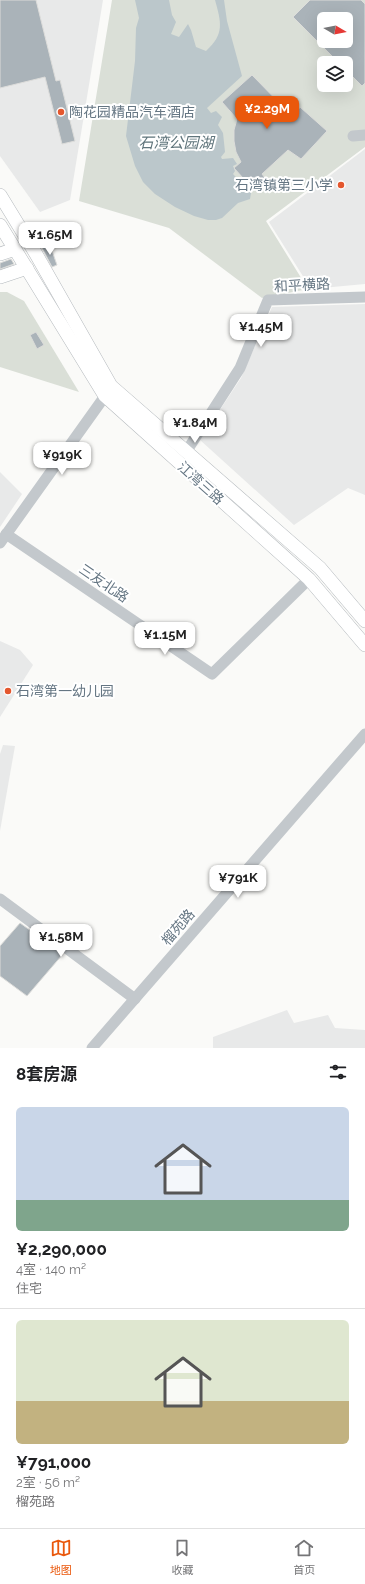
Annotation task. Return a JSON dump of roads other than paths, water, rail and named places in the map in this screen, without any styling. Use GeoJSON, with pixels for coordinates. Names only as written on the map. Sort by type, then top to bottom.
{"type":"FeatureCollection","features":[{"type":"Feature","properties":{"kind":"main road","name":"江湾三路"},"geometry":{"type":"LineString","coordinates":[[0,195],[36,254],[111,386],[320,568],[365,622]]}},
{"type":"Feature","properties":{"kind":"main road","name":"江湾三路"},"geometry":{"type":"LineString","coordinates":[[0,225],[105,396],[308,579],[365,645]]}},
{"type":"Feature","properties":{"kind":"main road"},"geometry":{"type":"LineString","coordinates":[[0,254],[15,249],[36,254],[27,268],[0,277]]}},
{"type":"Feature","properties":{"kind":"street"},"geometry":{"type":"LineString","coordinates":[[353,136],[365,135]]}},
{"type":"Feature","properties":{"kind":"street","name":"和平横路"},"geometry":{"type":"LineString","coordinates":[[186,452],[240,368],[268,300],[365,297]]}},
{"type":"Feature","properties":{"kind":"street"},"geometry":{"type":"LineString","coordinates":[[3,538],[105,396]]}},
{"type":"Feature","properties":{"kind":"street","name":"三友北路"},"geometry":{"type":"LineString","coordinates":[[3,538],[212,674],[308,579]]}},
{"type":"Feature","properties":{"kind":"street","name":"榴苑路"},"geometry":{"type":"LineString","coordinates":[[92,1048],[365,734]]}},
{"type":"Feature","properties":{"kind":"street"},"geometry":{"type":"LineString","coordinates":[[0,899],[135,999]]}},
{"type":"Feature","properties":{"kind":"water","name":"石湾公园湖"},"geometry":{"type":"Polygon","coordinates":[[[135,0],[169,0],[172,15],[176,22],[171,34],[179,37],[188,24],[196,47],[206,51],[212,45],[219,33],[220,21],[215,0],[224,0],[227,21],[242,76],[207,108],[211,113],[216,111],[222,117],[218,125],[223,133],[225,152],[221,157],[222,159],[233,158],[237,164],[233,166],[235,171],[233,174],[251,193],[250,199],[238,203],[222,218],[208,220],[194,216],[175,207],[155,194],[143,182],[135,166],[126,136],[135,61],[136,28],[139,18],[135,0]]]}},
{"type":"Feature","properties":{"kind":"place","name":"陶花园精品汽车酒店"},"geometry":{"type":"Point","coordinates":[61,112]}},
{"type":"Feature","properties":{"kind":"place","name":"石湾镇第三小学"},"geometry":{"type":"Point","coordinates":[341,185]}},
{"type":"Feature","properties":{"kind":"place","name":"石湾第一幼儿园"},"geometry":{"type":"Point","coordinates":[8,691]}}]}
